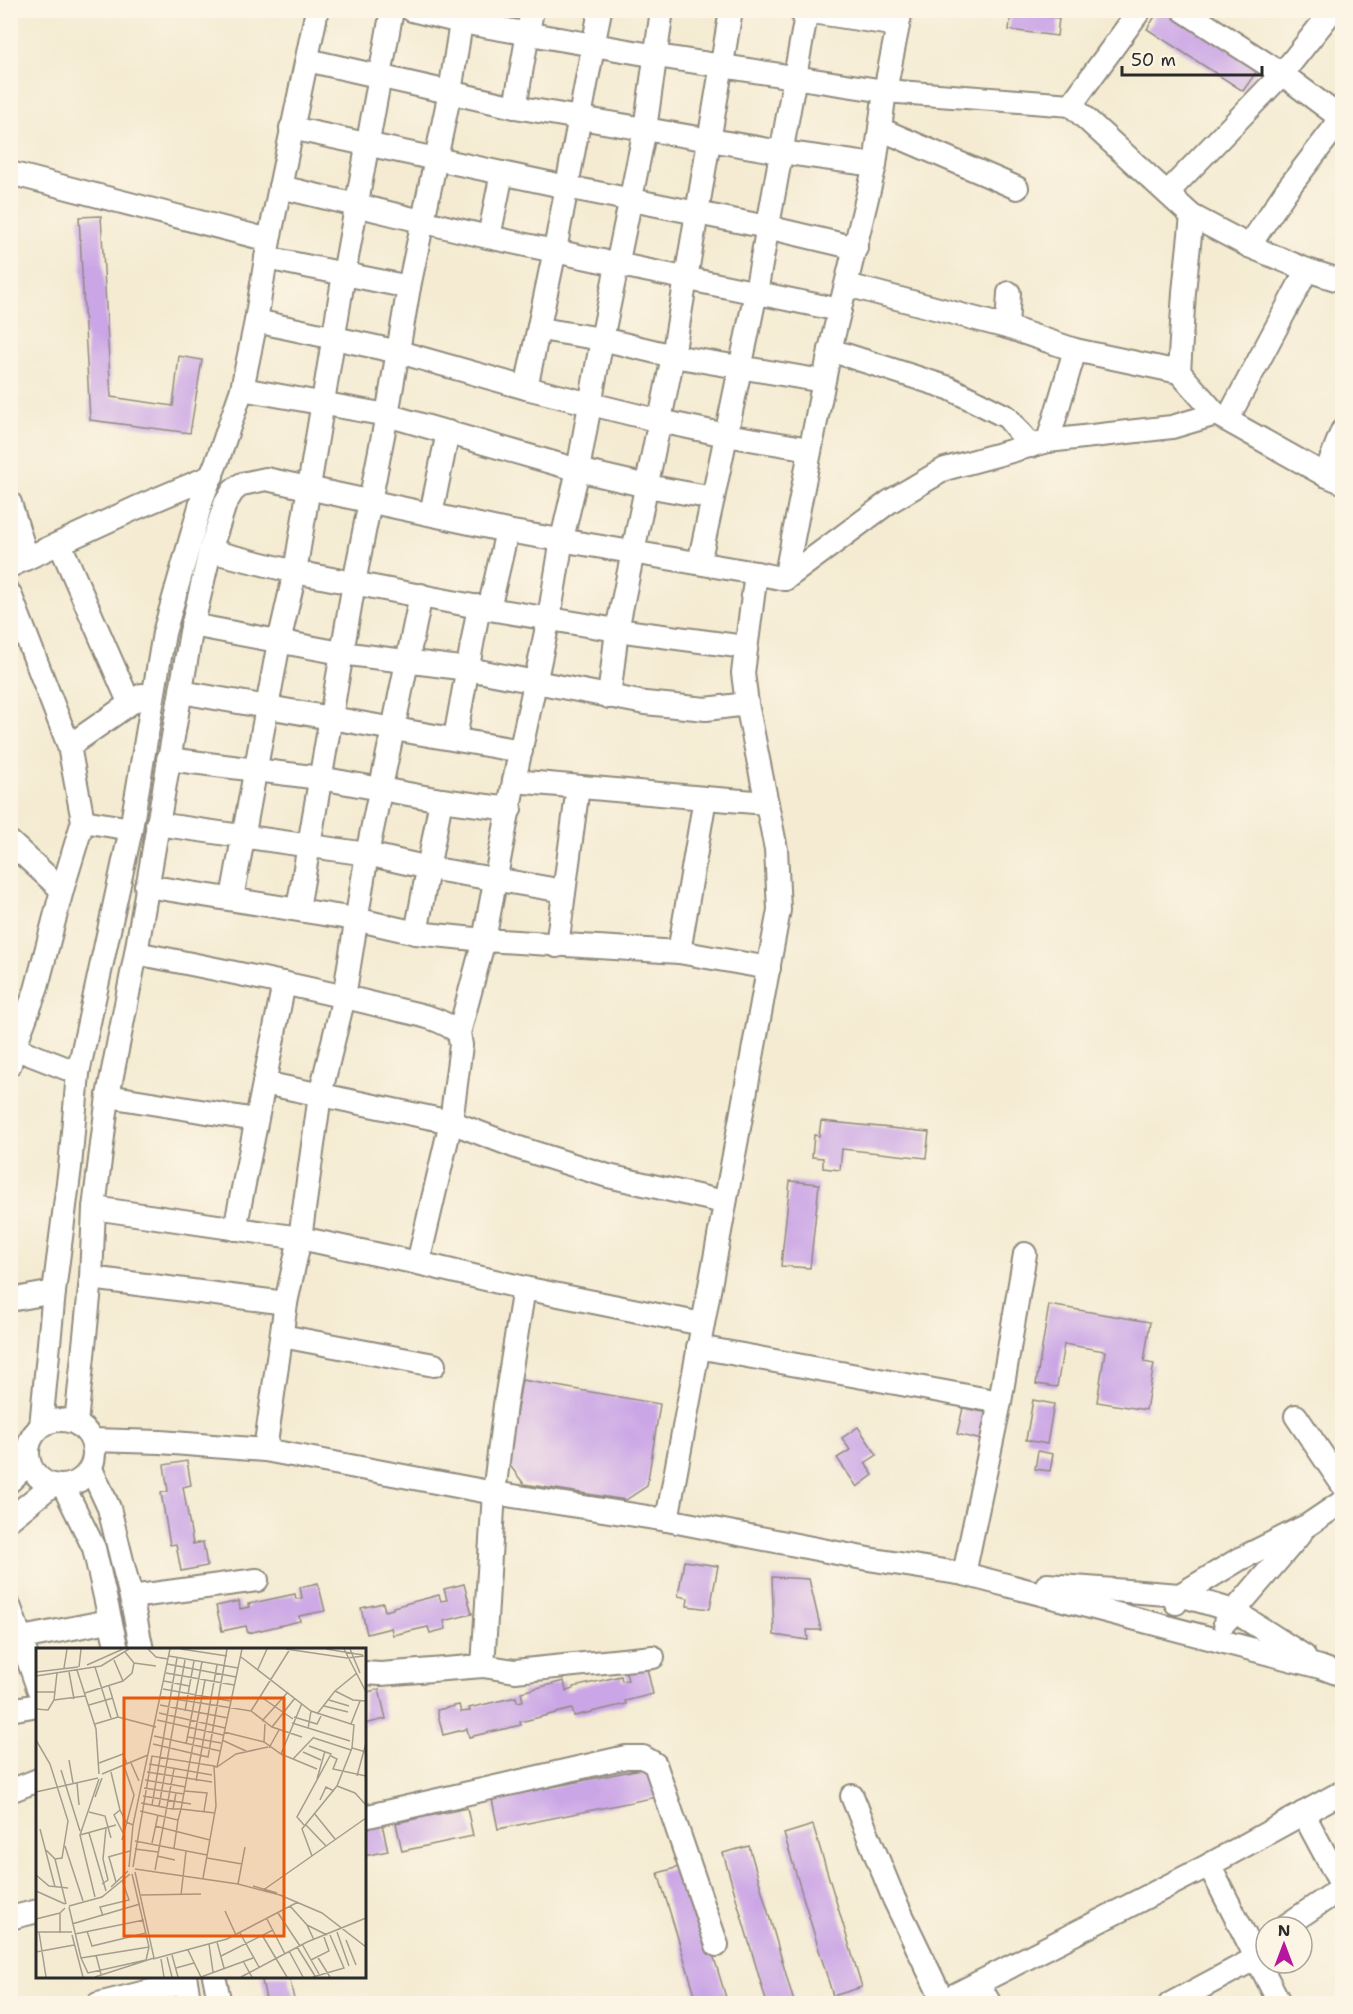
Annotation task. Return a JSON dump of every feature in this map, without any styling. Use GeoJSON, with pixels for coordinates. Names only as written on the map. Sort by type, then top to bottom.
{"type":"FeatureCollection","features":[{"type":"Feature","properties":{"kind":"street"},"geometry":{"type":"LineString","coordinates":[[41,1426],[54,1292],[70,1167],[78,1073],[131,829],[164,633],[203,496],[242,388],[291,128],[317,10]]}},
{"type":"Feature","properties":{"kind":"street"},"geometry":{"type":"LineString","coordinates":[[232,898],[279,642],[295,572],[307,488],[392,10]]}},
{"type":"Feature","properties":{"kind":"street"},"geometry":{"type":"LineString","coordinates":[[412,10],[462,16],[528,33],[657,56],[885,91],[1071,105],[1192,216],[1249,246],[1307,270],[1342,281]]}},
{"type":"Feature","properties":{"kind":"street"},"geometry":{"type":"LineString","coordinates":[[515,107],[532,10]]}},
{"type":"Feature","properties":{"kind":"street"},"geometry":{"type":"LineString","coordinates":[[526,388],[540,329],[600,10]]}},
{"type":"Feature","properties":{"kind":"street"},"geometry":{"type":"LineString","coordinates":[[418,1263],[451,1122],[461,1045],[459,1033],[484,940],[645,129],[662,10]]}},
{"type":"Feature","properties":{"kind":"street"},"geometry":{"type":"LineString","coordinates":[[609,697],[617,630],[687,280],[708,139],[723,66],[731,10]]}},
{"type":"Feature","properties":{"kind":"street"},"geometry":{"type":"LineString","coordinates":[[1071,105],[1140,10]]}},
{"type":"Feature","properties":{"kind":"street"},"geometry":{"type":"LineString","coordinates":[[1183,10],[1282,74],[1342,119],[1286,191],[1249,246]]}},
{"type":"Feature","properties":{"kind":"street"},"geometry":{"type":"LineString","coordinates":[[1168,192],[1282,74],[1333,10]]}},
{"type":"Feature","properties":{"kind":"street"},"geometry":{"type":"LineString","coordinates":[[699,563],[756,292],[766,227],[796,77],[804,11],[900,18],[885,91],[875,165],[830,350],[785,579]]}},
{"type":"Feature","properties":{"kind":"street"},"geometry":{"type":"LineString","coordinates":[[298,909],[341,653],[399,352],[409,287],[450,92],[462,16]]}},
{"type":"Feature","properties":{"kind":"street"},"geometry":{"type":"LineString","coordinates":[[307,60],[515,107],[579,119],[875,165]]}},
{"type":"Feature","properties":{"kind":"street"},"geometry":{"type":"LineString","coordinates":[[291,128],[766,227],[856,248]]}},
{"type":"Feature","properties":{"kind":"street"},"geometry":{"type":"LineString","coordinates":[[880,129],[1017,188]]}},
{"type":"Feature","properties":{"kind":"street"},"geometry":{"type":"LineString","coordinates":[[10,173],[344,274],[409,287]]}},
{"type":"Feature","properties":{"kind":"street"},"geometry":{"type":"LineString","coordinates":[[489,237],[502,173]]}},
{"type":"Feature","properties":{"kind":"street"},"geometry":{"type":"LineString","coordinates":[[280,187],[489,237],[840,310]]}},
{"type":"Feature","properties":{"kind":"street"},"geometry":{"type":"LineString","coordinates":[[1179,372],[1192,216]]}},
{"type":"Feature","properties":{"kind":"street"},"geometry":{"type":"LineString","coordinates":[[76,1423],[91,1278],[94,1208],[108,1096],[136,953],[192,625],[210,551],[225,504],[233,490],[242,484],[266,479],[507,531],[785,579],[866,518],[945,469],[1040,444],[1172,427],[1222,417],[1307,270]]}},
{"type":"Feature","properties":{"kind":"street"},"geometry":{"type":"LineString","coordinates":[[847,285],[1007,327],[1075,350],[1179,372],[1222,417],[1334,478],[1342,431]]}},
{"type":"Feature","properties":{"kind":"street"},"geometry":{"type":"LineString","coordinates":[[1007,327],[1009,293]]}},
{"type":"Feature","properties":{"kind":"street"},"geometry":{"type":"LineString","coordinates":[[256,321],[334,336],[399,352],[526,388],[660,421],[810,449]]}},
{"type":"Feature","properties":{"kind":"street"},"geometry":{"type":"LineString","coordinates":[[540,329],[602,339],[673,356],[824,381]]}},
{"type":"Feature","properties":{"kind":"street"},"geometry":{"type":"LineString","coordinates":[[830,350],[948,388],[1007,417],[1040,444]]}},
{"type":"Feature","properties":{"kind":"street"},"geometry":{"type":"LineString","coordinates":[[1040,444],[1075,350]]}},
{"type":"Feature","properties":{"kind":"street"},"geometry":{"type":"LineString","coordinates":[[242,388],[387,415],[578,470],[713,498]]}},
{"type":"Feature","properties":{"kind":"street"},"geometry":{"type":"LineString","coordinates":[[431,514],[448,432]]}},
{"type":"Feature","properties":{"kind":"street"},"geometry":{"type":"LineString","coordinates":[[10,503],[19,562],[212,476]]}},
{"type":"Feature","properties":{"kind":"street"},"geometry":{"type":"LineString","coordinates":[[455,738],[468,669],[507,531]]}},
{"type":"Feature","properties":{"kind":"street"},"geometry":{"type":"LineString","coordinates":[[60,544],[129,702]]}},
{"type":"Feature","properties":{"kind":"street"},"geometry":{"type":"LineString","coordinates":[[210,551],[295,572],[484,608],[617,630],[745,647]]}},
{"type":"Feature","properties":{"kind":"street"},"geometry":{"type":"LineString","coordinates":[[667,1520],[779,910],[776,849],[743,673],[756,573]]}},
{"type":"Feature","properties":{"kind":"street"},"geometry":{"type":"LineString","coordinates":[[10,594],[69,746],[83,821],[36,990],[12,1051],[78,1073]]}},
{"type":"Feature","properties":{"kind":"street"},"geometry":{"type":"LineString","coordinates":[[265,1450],[286,1303],[300,1238],[320,1095],[344,997],[367,854],[421,595]]}},
{"type":"Feature","properties":{"kind":"street"},"geometry":{"type":"LineString","coordinates":[[192,625],[341,653],[468,669],[609,697],[698,708],[747,704]]}},
{"type":"Feature","properties":{"kind":"street"},"geometry":{"type":"LineString","coordinates":[[69,746],[129,702],[154,687]]}},
{"type":"Feature","properties":{"kind":"street"},"geometry":{"type":"LineString","coordinates":[[181,692],[521,751]]}},
{"type":"Feature","properties":{"kind":"street"},"geometry":{"type":"LineString","coordinates":[[168,759],[320,778],[441,800],[510,809]]}},
{"type":"Feature","properties":{"kind":"street"},"geometry":{"type":"LineString","coordinates":[[514,781],[767,803]]}},
{"type":"Feature","properties":{"kind":"street"},"geometry":{"type":"LineString","coordinates":[[557,946],[578,787]]}},
{"type":"Feature","properties":{"kind":"street"},"geometry":{"type":"LineString","coordinates":[[680,952],[705,798]]}},
{"type":"Feature","properties":{"kind":"street"},"geometry":{"type":"LineString","coordinates":[[416,933],[441,800]]}},
{"type":"Feature","properties":{"kind":"street"},"geometry":{"type":"LineString","coordinates":[[83,821],[131,829]]}},
{"type":"Feature","properties":{"kind":"street"},"geometry":{"type":"LineString","coordinates":[[157,824],[367,854],[429,868],[564,891]]}},
{"type":"Feature","properties":{"kind":"street"},"geometry":{"type":"LineString","coordinates":[[10,842],[62,890]]}},
{"type":"Feature","properties":{"kind":"street"},"geometry":{"type":"LineString","coordinates":[[146,886],[298,909],[416,933],[557,946],[680,952],[769,968]]}},
{"type":"Feature","properties":{"kind":"street"},"geometry":{"type":"LineString","coordinates":[[136,953],[284,983],[441,1021],[459,1033]]}},
{"type":"Feature","properties":{"kind":"street"},"geometry":{"type":"LineString","coordinates":[[234,1228],[284,983]]}},
{"type":"Feature","properties":{"kind":"street"},"geometry":{"type":"LineString","coordinates":[[264,1083],[451,1122],[519,1148],[608,1176],[724,1202]]}},
{"type":"Feature","properties":{"kind":"street"},"geometry":{"type":"LineString","coordinates":[[108,1096],[256,1120]]}},
{"type":"Feature","properties":{"kind":"street"},"geometry":{"type":"LineString","coordinates":[[94,1208],[300,1238],[524,1288],[702,1324]]}},
{"type":"Feature","properties":{"kind":"street"},"geometry":{"type":"LineString","coordinates":[[964,1574],[1000,1402],[1025,1254]]}},
{"type":"Feature","properties":{"kind":"street"},"geometry":{"type":"LineString","coordinates":[[91,1278],[286,1303]]}},
{"type":"Feature","properties":{"kind":"street"},"geometry":{"type":"LineString","coordinates":[[483,1666],[494,1493],[505,1405],[524,1288]]}},
{"type":"Feature","properties":{"kind":"street"},"geometry":{"type":"LineString","coordinates":[[10,1300],[54,1292]]}},
{"type":"Feature","properties":{"kind":"street"},"geometry":{"type":"LineString","coordinates":[[282,1336],[434,1365]]}},
{"type":"Feature","properties":{"kind":"street"},"geometry":{"type":"LineString","coordinates":[[698,1347],[1000,1402]]}},
{"type":"Feature","properties":{"kind":"street"},"geometry":{"type":"LineString","coordinates":[[1296,1416],[1342,1484]]}},
{"type":"Feature","properties":{"kind":"street"},"geometry":{"type":"LineString","coordinates":[[10,1519],[58,1486],[80,1481],[91,1469],[95,1455],[92,1440],[86,1430],[76,1423],[58,1420],[41,1426],[30,1440],[29,1463],[36,1476],[58,1486],[94,1548],[116,1648]]}},
{"type":"Feature","properties":{"kind":"street"},"geometry":{"type":"LineString","coordinates":[[92,1440],[160,1442],[265,1450],[494,1493],[667,1520],[868,1559],[964,1574],[1320,1667],[1342,1675]]}},
{"type":"Feature","properties":{"kind":"street"},"geometry":{"type":"LineString","coordinates":[[10,1481],[29,1463]]}},
{"type":"Feature","properties":{"kind":"street"},"geometry":{"type":"LineString","coordinates":[[91,1469],[110,1508],[142,1648]]}},
{"type":"Feature","properties":{"kind":"street"},"geometry":{"type":"LineString","coordinates":[[1163,1626],[1180,1595],[1238,1560],[1308,1525],[1342,1502]]}},
{"type":"Feature","properties":{"kind":"street"},"geometry":{"type":"LineString","coordinates":[[1211,1638],[1308,1525]]}},
{"type":"Feature","properties":{"kind":"street"},"geometry":{"type":"LineString","coordinates":[[131,1597],[257,1580]]}},
{"type":"Feature","properties":{"kind":"street"},"geometry":{"type":"LineString","coordinates":[[988,1581],[1180,1595],[1234,1611],[1320,1667]]}},
{"type":"Feature","properties":{"kind":"street"},"geometry":{"type":"LineString","coordinates":[[10,1608],[36,1682]]}},
{"type":"Feature","properties":{"kind":"street"},"geometry":{"type":"LineString","coordinates":[[22,1638],[110,1622]]}},
{"type":"Feature","properties":{"kind":"street"},"geometry":{"type":"LineString","coordinates":[[366,1673],[483,1666],[515,1671],[653,1657]]}},
{"type":"Feature","properties":{"kind":"street"},"geometry":{"type":"LineString","coordinates":[[10,1710],[36,1705]]}},
{"type":"Feature","properties":{"kind":"street"},"geometry":{"type":"LineString","coordinates":[[366,1817],[626,1756],[643,1757],[655,1764],[717,1945]]}},
{"type":"Feature","properties":{"kind":"street"},"geometry":{"type":"LineString","coordinates":[[10,1791],[36,1781]]}},
{"type":"Feature","properties":{"kind":"street"},"geometry":{"type":"LineString","coordinates":[[852,1796],[894,1899],[940,2002],[1209,1865],[1342,1792]]}},
{"type":"Feature","properties":{"kind":"street"},"geometry":{"type":"LineString","coordinates":[[1301,1915],[1342,1887],[1303,1813]]}},
{"type":"Feature","properties":{"kind":"street"},"geometry":{"type":"LineString","coordinates":[[1209,1865],[1254,1940]]}},
{"type":"Feature","properties":{"kind":"street"},"geometry":{"type":"LineString","coordinates":[[10,1918],[36,1912]]}},
{"type":"Feature","properties":{"kind":"street"},"geometry":{"type":"LineString","coordinates":[[1170,2004],[1254,1951]]}},
{"type":"Feature","properties":{"kind":"street"},"geometry":{"type":"LineString","coordinates":[[1269,1975],[1280,2004]]}},
{"type":"Feature","properties":{"kind":"street"},"geometry":{"type":"LineString","coordinates":[[214,1978],[220,2004]]}},
{"type":"Feature","properties":{"kind":"street"},"geometry":{"type":"LineString","coordinates":[[978,1983],[990,2004]]}},
{"type":"Feature","properties":{"kind":"street"},"geometry":{"type":"LineString","coordinates":[[98,2004],[187,1987]]}},
{"type":"Feature","properties":{"kind":"building"},"geometry":{"type":"Polygon","coordinates":[[[1159,10],[1170,10],[1259,68],[1243,91],[1147,29],[1159,10]]]}},
{"type":"Feature","properties":{"kind":"building"},"geometry":{"type":"Polygon","coordinates":[[[1011,12],[1059,18],[1057,36],[1009,30],[1011,12]]]}},
{"type":"Feature","properties":{"kind":"building"},"geometry":{"type":"Polygon","coordinates":[[[101,216],[111,397],[173,406],[179,356],[202,360],[190,433],[90,420],[79,217],[101,216]]]}},
{"type":"Feature","properties":{"kind":"building"},"geometry":{"type":"Polygon","coordinates":[[[821,1121],[929,1132],[926,1158],[842,1149],[840,1170],[823,1168],[823,1158],[812,1157],[814,1135],[819,1136],[821,1121]]]}},
{"type":"Feature","properties":{"kind":"building"},"geometry":{"type":"Polygon","coordinates":[[[790,1181],[819,1184],[810,1268],[781,1266],[790,1181]]]}},
{"type":"Feature","properties":{"kind":"building"},"geometry":{"type":"Polygon","coordinates":[[[1049,1305],[1150,1322],[1144,1362],[1154,1364],[1146,1410],[1097,1402],[1105,1351],[1064,1344],[1057,1387],[1036,1384],[1049,1305]]]}},
{"type":"Feature","properties":{"kind":"building"},"geometry":{"type":"Polygon","coordinates":[[[522,1380],[660,1404],[647,1486],[626,1500],[524,1484],[508,1463],[522,1380]]]}},
{"type":"Feature","properties":{"kind":"building"},"geometry":{"type":"Polygon","coordinates":[[[1033,1400],[1054,1404],[1047,1444],[1026,1440],[1033,1400]]]}},
{"type":"Feature","properties":{"kind":"building"},"geometry":{"type":"Polygon","coordinates":[[[963,1408],[988,1413],[982,1440],[957,1434],[963,1408]]]}},
{"type":"Feature","properties":{"kind":"building"},"geometry":{"type":"Polygon","coordinates":[[[858,1427],[877,1455],[865,1463],[873,1475],[857,1487],[837,1458],[850,1450],[842,1438],[858,1427]]]}},
{"type":"Feature","properties":{"kind":"building"},"geometry":{"type":"Polygon","coordinates":[[[1038,1451],[1053,1454],[1050,1471],[1035,1469],[1038,1451]]]}},
{"type":"Feature","properties":{"kind":"building"},"geometry":{"type":"Polygon","coordinates":[[[187,1461],[191,1485],[183,1487],[193,1544],[203,1542],[207,1566],[181,1571],[176,1544],[170,1545],[161,1493],[168,1491],[164,1465],[187,1461]]]}},
{"type":"Feature","properties":{"kind":"building"},"geometry":{"type":"Polygon","coordinates":[[[684,1561],[718,1566],[710,1609],[687,1606],[688,1598],[678,1596],[684,1561]]]}},
{"type":"Feature","properties":{"kind":"building"},"geometry":{"type":"Polygon","coordinates":[[[772,1577],[809,1579],[821,1630],[807,1630],[808,1640],[774,1635],[772,1577]]]}},
{"type":"Feature","properties":{"kind":"building"},"geometry":{"type":"Polygon","coordinates":[[[318,1583],[325,1611],[299,1616],[300,1621],[248,1633],[246,1626],[222,1631],[216,1606],[239,1601],[240,1609],[249,1607],[248,1604],[295,1594],[296,1599],[302,1598],[300,1587],[318,1583]]]}},
{"type":"Feature","properties":{"kind":"building"},"geometry":{"type":"Polygon","coordinates":[[[464,1584],[472,1614],[444,1621],[446,1629],[430,1633],[428,1627],[393,1635],[391,1628],[367,1634],[361,1608],[383,1603],[385,1611],[439,1595],[441,1601],[447,1600],[444,1589],[464,1584]]]}},
{"type":"Feature","properties":{"kind":"building"},"geometry":{"type":"Polygon","coordinates":[[[646,1664],[653,1694],[625,1701],[626,1704],[574,1716],[572,1709],[520,1722],[521,1725],[469,1737],[467,1729],[443,1735],[437,1710],[459,1705],[461,1712],[470,1711],[469,1708],[516,1697],[517,1702],[523,1701],[521,1692],[564,1681],[566,1691],[621,1676],[622,1681],[628,1680],[625,1669],[646,1664]]]}},
{"type":"Feature","properties":{"kind":"building"},"geometry":{"type":"Polygon","coordinates":[[[379,1689],[386,1719],[366,1724],[366,1692],[379,1689]]]}},
{"type":"Feature","properties":{"kind":"building"},"geometry":{"type":"Polygon","coordinates":[[[651,1767],[657,1797],[498,1829],[492,1799],[651,1767]]]}},
{"type":"Feature","properties":{"kind":"building"},"geometry":{"type":"Polygon","coordinates":[[[467,1808],[473,1836],[402,1851],[396,1823],[467,1808]]]}},
{"type":"Feature","properties":{"kind":"building"},"geometry":{"type":"Polygon","coordinates":[[[382,1824],[388,1851],[366,1856],[366,1828],[382,1824]]]}},
{"type":"Feature","properties":{"kind":"building"},"geometry":{"type":"Polygon","coordinates":[[[813,1825],[862,1987],[833,1996],[784,1834],[813,1825]]]}},
{"type":"Feature","properties":{"kind":"building"},"geometry":{"type":"Polygon","coordinates":[[[749,1846],[794,2002],[788,2004],[767,2004],[723,1853],[749,1846]]]}},
{"type":"Feature","properties":{"kind":"building"},"geometry":{"type":"Polygon","coordinates":[[[686,1865],[728,2004],[698,2004],[658,1873],[686,1865]]]}},
{"type":"Feature","properties":{"kind":"building"},"geometry":{"type":"Polygon","coordinates":[[[261,1978],[289,1978],[295,2004],[267,2004],[261,1978]]]}}]}
